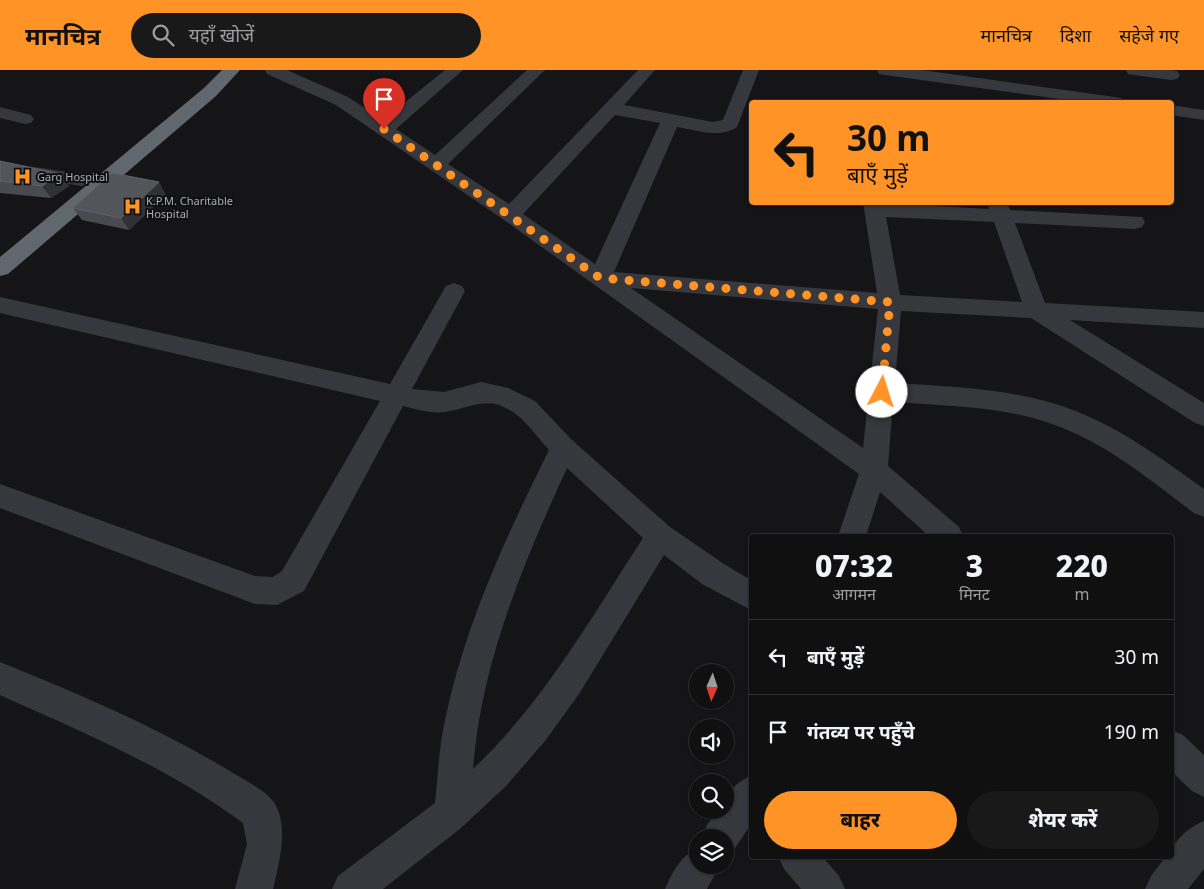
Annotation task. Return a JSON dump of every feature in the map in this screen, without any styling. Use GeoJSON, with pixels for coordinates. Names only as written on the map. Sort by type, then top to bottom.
{"type":"FeatureCollection","features":[{"type":"Feature","properties":{"kind":"highway"},"geometry":{"type":"LineString","coordinates":[[0,247],[214,70]]}},
{"type":"Feature","properties":{"kind":"highway"},"geometry":{"type":"LineString","coordinates":[[0,269],[210,92],[232,70]]}},
{"type":"Feature","properties":{"kind":"street"},"geometry":{"type":"LineString","coordinates":[[273,70],[342,101],[510,214],[874,470],[947,534]]}},
{"type":"Feature","properties":{"kind":"street"},"geometry":{"type":"LineString","coordinates":[[384,129],[455,70]]}},
{"type":"Feature","properties":{"kind":"street"},"geometry":{"type":"LineString","coordinates":[[436,165],[538,70]]}},
{"type":"Feature","properties":{"kind":"street"},"geometry":{"type":"LineString","coordinates":[[510,214],[647,70]]}},
{"type":"Feature","properties":{"kind":"street"},"geometry":{"type":"LineString","coordinates":[[609,108],[713,128],[725,127],[732,124],[751,70]]}},
{"type":"Feature","properties":{"kind":"street"},"geometry":{"type":"LineString","coordinates":[[885,70],[985,77],[1105,100]]}},
{"type":"Feature","properties":{"kind":"street"},"geometry":{"type":"LineString","coordinates":[[1134,70],[1171,75]]}},
{"type":"Feature","properties":{"kind":"street"},"geometry":{"type":"LineString","coordinates":[[1174,110],[1198,114],[1204,130]]}},
{"type":"Feature","properties":{"kind":"street"},"geometry":{"type":"LineString","coordinates":[[0,112],[25,119]]}},
{"type":"Feature","properties":{"kind":"street"},"geometry":{"type":"LineString","coordinates":[[600,278],[671,120]]}},
{"type":"Feature","properties":{"kind":"street"},"geometry":{"type":"LineString","coordinates":[[0,168],[82,180]]}},
{"type":"Feature","properties":{"kind":"street"},"geometry":{"type":"LineString","coordinates":[[853,534],[874,470],[890,302],[874,206],[999,209],[1135,222]]}},
{"type":"Feature","properties":{"kind":"street"},"geometry":{"type":"LineString","coordinates":[[999,209],[1037,311],[1204,416]]}},
{"type":"Feature","properties":{"kind":"street"},"geometry":{"type":"LineString","coordinates":[[600,278],[890,302],[1204,320]]}},
{"type":"Feature","properties":{"kind":"street"},"geometry":{"type":"LineString","coordinates":[[0,496],[255,590],[276,591],[293,581],[454,291]]}},
{"type":"Feature","properties":{"kind":"street"},"geometry":{"type":"LineString","coordinates":[[0,305],[422,401],[444,402],[481,392],[499,395],[526,408],[563,448],[660,536],[713,574],[749,595]]}},
{"type":"Feature","properties":{"kind":"street"},"geometry":{"type":"LineString","coordinates":[[882,392],[1000,401],[1057,414],[1113,440],[1204,505]]}},
{"type":"Feature","properties":{"kind":"street"},"geometry":{"type":"LineString","coordinates":[[452,811],[462,720],[484,631],[509,564],[563,448]]}},
{"type":"Feature","properties":{"kind":"street"},"geometry":{"type":"LineString","coordinates":[[351,889],[452,811],[494,773],[533,730],[576,669],[660,536]]}},
{"type":"Feature","properties":{"kind":"street"},"geometry":{"type":"LineString","coordinates":[[0,678],[164,753],[236,794],[260,814],[265,844],[254,889]]}},
{"type":"Feature","properties":{"kind":"street"},"geometry":{"type":"LineString","coordinates":[[1174,750],[1204,779]]}},
{"type":"Feature","properties":{"kind":"street"},"geometry":{"type":"LineString","coordinates":[[727,829],[749,801]]}},
{"type":"Feature","properties":{"kind":"street"},"geometry":{"type":"LineString","coordinates":[[1164,889],[1204,839]]}},
{"type":"Feature","properties":{"kind":"street"},"geometry":{"type":"LineString","coordinates":[[800,859],[826,889]]}},
{"type":"Feature","properties":{"kind":"street"},"geometry":{"type":"LineString","coordinates":[[684,889],[695,874]]}},
{"type":"Feature","properties":{"kind":"building"},"geometry":{"type":"Polygon","coordinates":[[[0,161],[61,174],[42,186],[0,181],[0,161]]]}},
{"type":"Feature","properties":{"kind":"building"},"geometry":{"type":"Polygon","coordinates":[[[112,173],[159,182],[121,218],[73,208],[112,173]]]}},
{"type":"Feature","properties":{"kind":"place","name":"Garg Hospital"},"geometry":{"type":"Point","coordinates":[23,176]}},
{"type":"Feature","properties":{"kind":"place","name":"K.P.M. Charitable Hospital"},"geometry":{"type":"Point","coordinates":[132,206]}},
{"type":"Feature","properties":{"kind":"route"},"geometry":{"type":"LineString","coordinates":[[384,129],[510,214],[600,278],[890,302],[882,392]]}}]}
